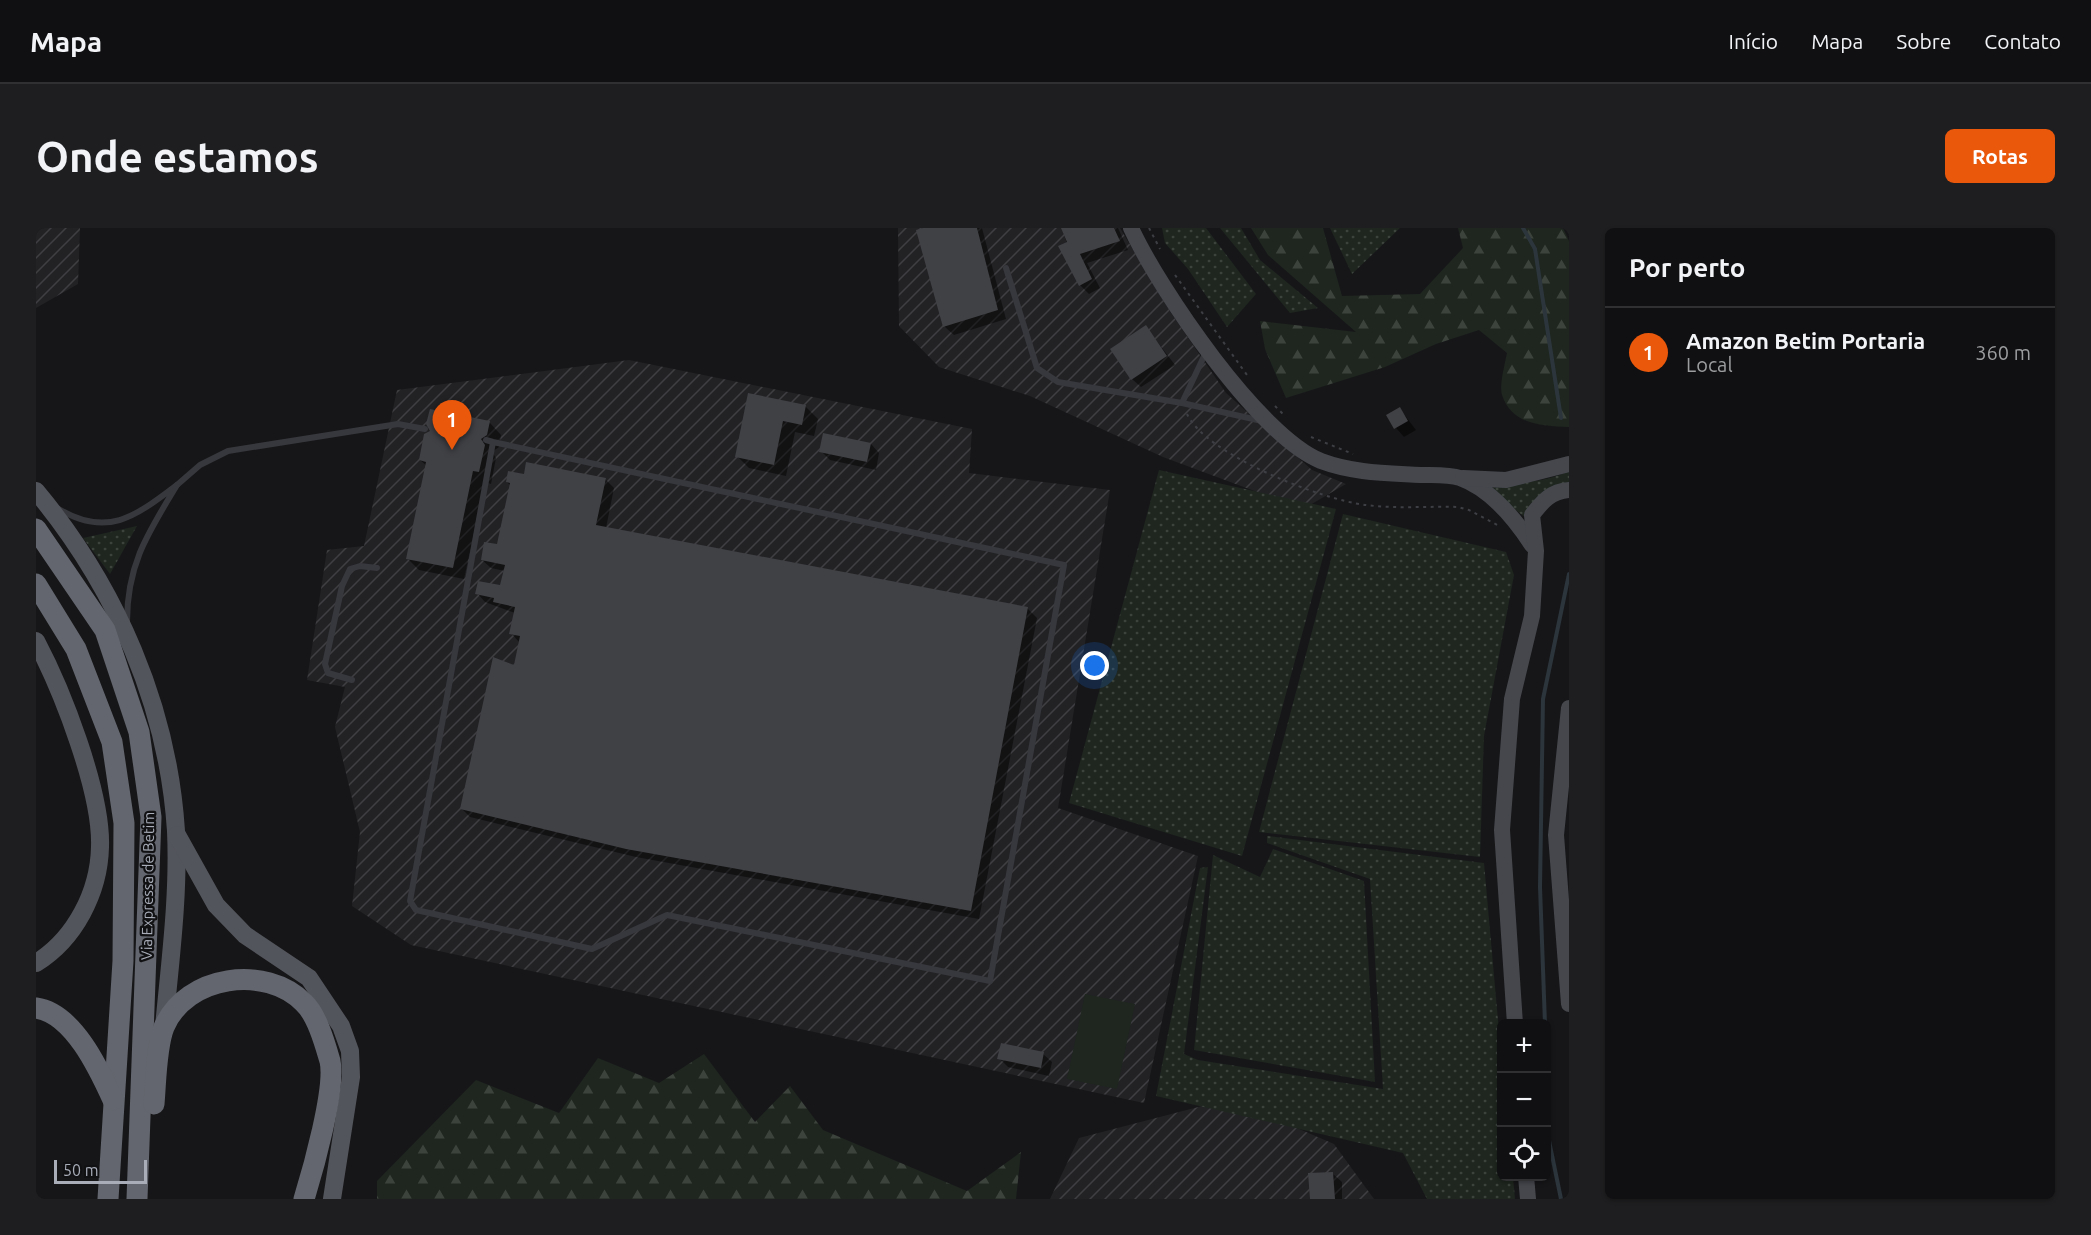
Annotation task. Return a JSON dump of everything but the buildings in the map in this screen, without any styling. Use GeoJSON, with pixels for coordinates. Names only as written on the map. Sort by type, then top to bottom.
{"type":"FeatureCollection","features":[{"type":"Feature","properties":{"kind":"highway","name":"Via Expressa de Betim"},"geometry":{"type":"LineString","coordinates":[[36,529],[105,630],[139,732],[151,818],[139,1199]]}},
{"type":"Feature","properties":{"kind":"highway","name":"Via Expressa de Betim"},"geometry":{"type":"LineString","coordinates":[[36,584],[76,649],[112,742],[124,823],[123,962],[108,1199]]}},
{"type":"Feature","properties":{"kind":"highway"},"geometry":{"type":"LineString","coordinates":[[139,1199],[145,1185],[164,1027],[178,1008],[200,989],[218,981],[240,979],[266,983],[286,990],[305,1003],[330,1063],[329,1090],[322,1128],[304,1199]]}},
{"type":"Feature","properties":{"kind":"highway"},"geometry":{"type":"LineString","coordinates":[[36,1008],[47,1010],[93,1055],[113,1100]]}},
{"type":"Feature","properties":{"kind":"main road"},"geometry":{"type":"LineString","coordinates":[[1131,228],[1169,297],[1208,349],[1276,431],[1319,460],[1362,472],[1506,480],[1569,464]]}},
{"type":"Feature","properties":{"kind":"main road"},"geometry":{"type":"LineString","coordinates":[[1460,477],[1483,491],[1511,516],[1536,551]]}},
{"type":"Feature","properties":{"kind":"main road"},"geometry":{"type":"LineString","coordinates":[[1515,1019],[1502,830],[1512,699],[1532,616],[1536,551],[1532,515],[1545,499],[1561,490],[1569,490]]}},
{"type":"Feature","properties":{"kind":"main road"},"geometry":{"type":"LineString","coordinates":[[40,495],[96,576],[127,632],[153,704],[172,788],[176,833],[175,897],[164,1027]]}},
{"type":"Feature","properties":{"kind":"main road"},"geometry":{"type":"LineString","coordinates":[[36,641],[73,727],[88,777],[101,844],[98,871],[88,901],[70,934],[36,963]]}},
{"type":"Feature","properties":{"kind":"main road"},"geometry":{"type":"LineString","coordinates":[[1569,708],[1556,835],[1569,1004]]}},
{"type":"Feature","properties":{"kind":"main road"},"geometry":{"type":"LineString","coordinates":[[176,833],[216,905],[245,934],[309,978],[341,1026],[350,1051],[351,1077],[332,1199]]}},
{"type":"Feature","properties":{"kind":"main road"},"geometry":{"type":"LineString","coordinates":[[1526,1181],[1528,1199]]}},
{"type":"Feature","properties":{"kind":"lane"},"geometry":{"type":"LineString","coordinates":[[1006,268],[1036,368],[1047,377],[1058,382],[1182,403],[1268,422]]}},
{"type":"Feature","properties":{"kind":"lane"},"geometry":{"type":"LineString","coordinates":[[1182,403],[1208,349]]}},
{"type":"Feature","properties":{"kind":"lane"},"geometry":{"type":"LineString","coordinates":[[40,495],[86,523],[116,522],[141,512],[200,465],[228,451],[398,424],[425,429]]}},
{"type":"Feature","properties":{"kind":"lane"},"geometry":{"type":"LineString","coordinates":[[489,441],[1064,565],[990,981],[667,915],[592,949],[416,910],[410,901],[489,441]]}},
{"type":"Feature","properties":{"kind":"lane"},"geometry":{"type":"LineString","coordinates":[[127,632],[127,594],[136,559],[177,485]]}},
{"type":"Feature","properties":{"kind":"lane"},"geometry":{"type":"LineString","coordinates":[[352,680],[328,674],[325,664],[340,596],[350,570],[360,566],[377,568]]}},
{"type":"Feature","properties":{"kind":"path"},"geometry":{"type":"LineString","coordinates":[[1149,228],[1163,256]]}},
{"type":"Feature","properties":{"kind":"path"},"geometry":{"type":"LineString","coordinates":[[1174,274],[1250,379]]}},
{"type":"Feature","properties":{"kind":"path"},"geometry":{"type":"LineString","coordinates":[[1271,402],[1287,418]]}},
{"type":"Feature","properties":{"kind":"path"},"geometry":{"type":"LineString","coordinates":[[1182,403],[1191,422],[1212,443],[1272,475],[1315,493],[1366,505],[1458,507],[1526,536]]}},
{"type":"Feature","properties":{"kind":"path"},"geometry":{"type":"LineString","coordinates":[[1302,434],[1353,454]]}},
{"type":"Feature","properties":{"kind":"shaded area"},"geometry":{"type":"Polygon","coordinates":[[[36,228],[80,228],[78,284],[36,308],[36,228]]]}},
{"type":"Feature","properties":{"kind":"shaded area"},"geometry":{"type":"Polygon","coordinates":[[[898,228],[1120,228],[1171,313],[1226,393],[1312,470],[1346,484],[1303,509],[1163,457],[1030,396],[939,367],[899,326],[898,228]]]}},
{"type":"Feature","properties":{"kind":"shaded area"},"geometry":{"type":"Polygon","coordinates":[[[629,360],[972,429],[969,473],[1110,490],[1058,808],[1198,856],[1144,1103],[411,945],[352,906],[360,832],[335,727],[345,687],[307,680],[327,550],[364,546],[397,390],[629,360]]]}},
{"type":"Feature","properties":{"kind":"shaded area"},"geometry":{"type":"Polygon","coordinates":[[[1229,1099],[1334,1144],[1374,1199],[1050,1199],[1079,1138],[1229,1099]]]}},
{"type":"Feature","properties":{"kind":"green space"},"geometry":{"type":"Polygon","coordinates":[[[1162,228],[1206,228],[1256,294],[1227,327],[1188,269],[1165,243],[1162,228]]]}},
{"type":"Feature","properties":{"kind":"green space"},"geometry":{"type":"Polygon","coordinates":[[[1220,228],[1241,228],[1260,260],[1318,308],[1290,313],[1220,228]]]}},
{"type":"Feature","properties":{"kind":"green space"},"geometry":{"type":"Polygon","coordinates":[[[1251,228],[1323,228],[1342,296],[1420,294],[1463,248],[1458,228],[1563,228],[1569,241],[1569,427],[1529,422],[1513,413],[1501,391],[1507,353],[1479,330],[1436,344],[1385,367],[1286,398],[1265,349],[1260,321],[1356,332],[1268,255],[1251,228]]]}},
{"type":"Feature","properties":{"kind":"green space"},"geometry":{"type":"Polygon","coordinates":[[[1330,228],[1400,228],[1352,274],[1330,228]]]}},
{"type":"Feature","properties":{"kind":"green space"},"geometry":{"type":"Polygon","coordinates":[[[1159,470],[1336,509],[1242,856],[1069,803],[1159,470]]]}},
{"type":"Feature","properties":{"kind":"green space"},"geometry":{"type":"Polygon","coordinates":[[[1569,471],[1569,485],[1526,518],[1482,484],[1537,481],[1569,471]]]}},
{"type":"Feature","properties":{"kind":"green space"},"geometry":{"type":"Polygon","coordinates":[[[1343,514],[1506,552],[1514,575],[1484,736],[1480,857],[1259,832],[1343,514]]]}},
{"type":"Feature","properties":{"kind":"green space"},"geometry":{"type":"Polygon","coordinates":[[[137,526],[110,574],[83,538],[137,526]]]}},
{"type":"Feature","properties":{"kind":"green space"},"geometry":{"type":"Polygon","coordinates":[[[1267,836],[1484,863],[1498,1019],[1497,1181],[1513,1181],[1515,1199],[1427,1199],[1403,1153],[1156,1096],[1200,868],[1208,867],[1184,1054],[1198,1060],[1383,1089],[1370,879],[1267,843],[1267,836]]]}},
{"type":"Feature","properties":{"kind":"green space"},"geometry":{"type":"Polygon","coordinates":[[[1273,849],[1364,881],[1375,1082],[1194,1050],[1213,855],[1260,877],[1273,849]]]}},
{"type":"Feature","properties":{"kind":"green space"},"geometry":{"type":"Polygon","coordinates":[[[1085,994],[1135,1004],[1117,1089],[1067,1079],[1085,994]]]}},
{"type":"Feature","properties":{"kind":"green space"},"geometry":{"type":"Polygon","coordinates":[[[704,1054],[755,1122],[790,1086],[823,1130],[967,1191],[1021,1152],[1016,1199],[377,1199],[377,1181],[476,1080],[559,1113],[598,1058],[659,1083],[704,1054]]]}},
{"type":"Feature","properties":{"kind":"waterway"},"geometry":{"type":"LineString","coordinates":[[1523,228],[1535,249],[1561,418]]}},
{"type":"Feature","properties":{"kind":"waterway"},"geometry":{"type":"LineString","coordinates":[[1545,1019],[1540,887],[1543,699],[1569,574]]}},
{"type":"Feature","properties":{"kind":"waterway"},"geometry":{"type":"LineString","coordinates":[[1548,1127],[1561,1199]]}},
{"type":"Feature","properties":{"kind":"place","name":"Amazon Betim Portaria"},"geometry":{"type":"Point","coordinates":[452,450]}}]}
